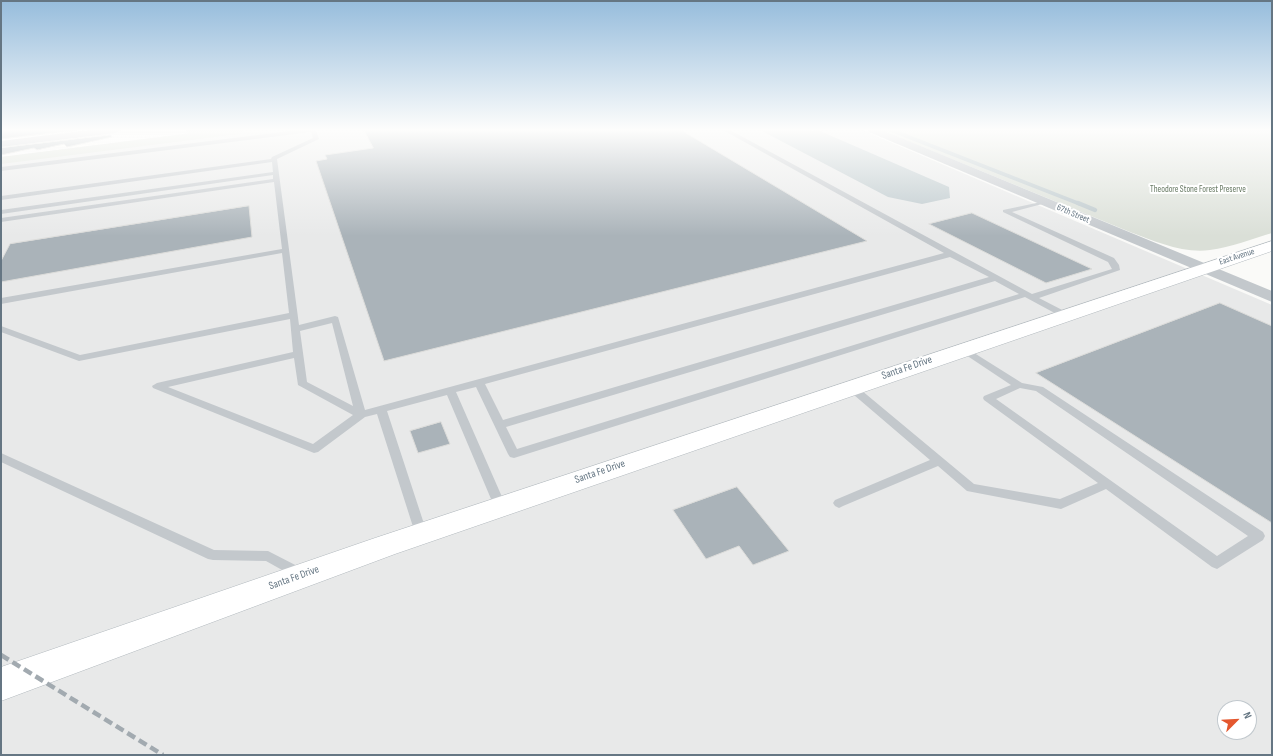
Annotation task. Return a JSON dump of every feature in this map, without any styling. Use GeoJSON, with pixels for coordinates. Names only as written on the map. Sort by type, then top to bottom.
{"type":"FeatureCollection","features":[{"type":"Feature","properties":{"kind":"street","name":"67th Street"},"geometry":{"type":"LineString","coordinates":[[957,165],[1272,298]]}},
{"type":"Feature","properties":{"kind":"street","name":"East Avenue"},"geometry":{"type":"LineString","coordinates":[[1202,268],[1272,246]]}},
{"type":"Feature","properties":{"kind":"street","name":"Santa Fe Drive"},"geometry":{"type":"LineString","coordinates":[[1,684],[421,533],[1202,268]]}},
{"type":"Feature","properties":{"kind":"lane"},"geometry":{"type":"LineString","coordinates":[[1,169],[31,165]]}},
{"type":"Feature","properties":{"kind":"lane"},"geometry":{"type":"LineString","coordinates":[[1,198],[236,165]]}},
{"type":"Feature","properties":{"kind":"lane"},"geometry":{"type":"LineString","coordinates":[[275,165],[302,384],[361,415]]}},
{"type":"Feature","properties":{"kind":"lane"},"geometry":{"type":"LineString","coordinates":[[790,165],[995,278],[1066,315]]}},
{"type":"Feature","properties":{"kind":"lane"},"geometry":{"type":"LineString","coordinates":[[1,212],[276,176]]}},
{"type":"Feature","properties":{"kind":"lane"},"geometry":{"type":"LineString","coordinates":[[1,220],[276,176]]}},
{"type":"Feature","properties":{"kind":"lane"},"geometry":{"type":"LineString","coordinates":[[479,383],[514,454],[1029,295],[1116,270],[1115,265],[1111,260],[1005,211],[1044,202]]}},
{"type":"Feature","properties":{"kind":"lane"},"geometry":{"type":"LineString","coordinates":[[1,302],[286,250]]}},
{"type":"Feature","properties":{"kind":"lane"},"geometry":{"type":"LineString","coordinates":[[299,354],[157,386],[314,449],[361,415],[951,254]]}},
{"type":"Feature","properties":{"kind":"lane"},"geometry":{"type":"LineString","coordinates":[[500,425],[995,278]]}},
{"type":"Feature","properties":{"kind":"lane"},"geometry":{"type":"LineString","coordinates":[[1,329],[79,358],[294,315]]}},
{"type":"Feature","properties":{"kind":"lane"},"geometry":{"type":"LineString","coordinates":[[296,329],[335,320],[361,415]]}},
{"type":"Feature","properties":{"kind":"lane"},"geometry":{"type":"LineString","coordinates":[[964,349],[1019,386],[1039,389],[1258,536],[1217,563],[988,398],[1019,386]]}},
{"type":"Feature","properties":{"kind":"lane"},"geometry":{"type":"LineString","coordinates":[[851,387],[971,488],[1061,504],[1107,484]]}},
{"type":"Feature","properties":{"kind":"lane"},"geometry":{"type":"LineString","coordinates":[[450,390],[500,506]]}},
{"type":"Feature","properties":{"kind":"lane"},"geometry":{"type":"LineString","coordinates":[[381,409],[421,533]]}},
{"type":"Feature","properties":{"kind":"lane"},"geometry":{"type":"LineString","coordinates":[[1,457],[213,555],[268,556],[302,576]]}},
{"type":"Feature","properties":{"kind":"lane"},"geometry":{"type":"LineString","coordinates":[[839,502],[940,461]]}},
{"type":"Feature","properties":{"kind":"shaded area"},"geometry":{"type":"Polygon","coordinates":[[[1,165],[945,165],[1272,305],[1272,755],[1,755],[1,165]]]}},
{"type":"Feature","properties":{"kind":"shaded area"},"geometry":{"type":"Polygon","coordinates":[[[827,165],[899,165],[949,187],[950,198],[922,204],[888,197],[827,165]]]}},
{"type":"Feature","properties":{"kind":"green space","name":"Theodore Stone Forest Preserve"},"geometry":{"type":"Polygon","coordinates":[[[967,165],[1272,165],[1272,233],[1218,249],[1200,251],[1169,246],[1130,232],[967,165]]]}},
{"type":"Feature","properties":{"kind":"building"},"geometry":{"type":"Polygon","coordinates":[[[317,165],[740,165],[867,241],[384,361],[317,165]]]}},
{"type":"Feature","properties":{"kind":"building"},"geometry":{"type":"Polygon","coordinates":[[[249,206],[252,237],[1,282],[1,261],[10,244],[249,206]]]}},
{"type":"Feature","properties":{"kind":"building"},"geometry":{"type":"Polygon","coordinates":[[[972,213],[1092,269],[1046,283],[929,224],[972,213]]]}},
{"type":"Feature","properties":{"kind":"building"},"geometry":{"type":"Polygon","coordinates":[[[1220,303],[1272,326],[1272,523],[1036,373],[1220,303]]]}},
{"type":"Feature","properties":{"kind":"building"},"geometry":{"type":"Polygon","coordinates":[[[441,422],[450,444],[418,453],[410,431],[441,422]]]}},
{"type":"Feature","properties":{"kind":"building"},"geometry":{"type":"Polygon","coordinates":[[[737,487],[789,551],[753,565],[739,546],[706,559],[673,510],[737,487]]]}},
{"type":"Feature","properties":{"kind":"waterway"},"geometry":{"type":"LineString","coordinates":[[981,165],[1080,204]]}},
{"type":"Feature","properties":{"kind":"waterway"},"geometry":{"type":"LineString","coordinates":[[1078,203],[1095,210]]}},
{"type":"Feature","properties":{"kind":"railway"},"geometry":{"type":"LineString","coordinates":[[1,655],[163,755]]}}]}
